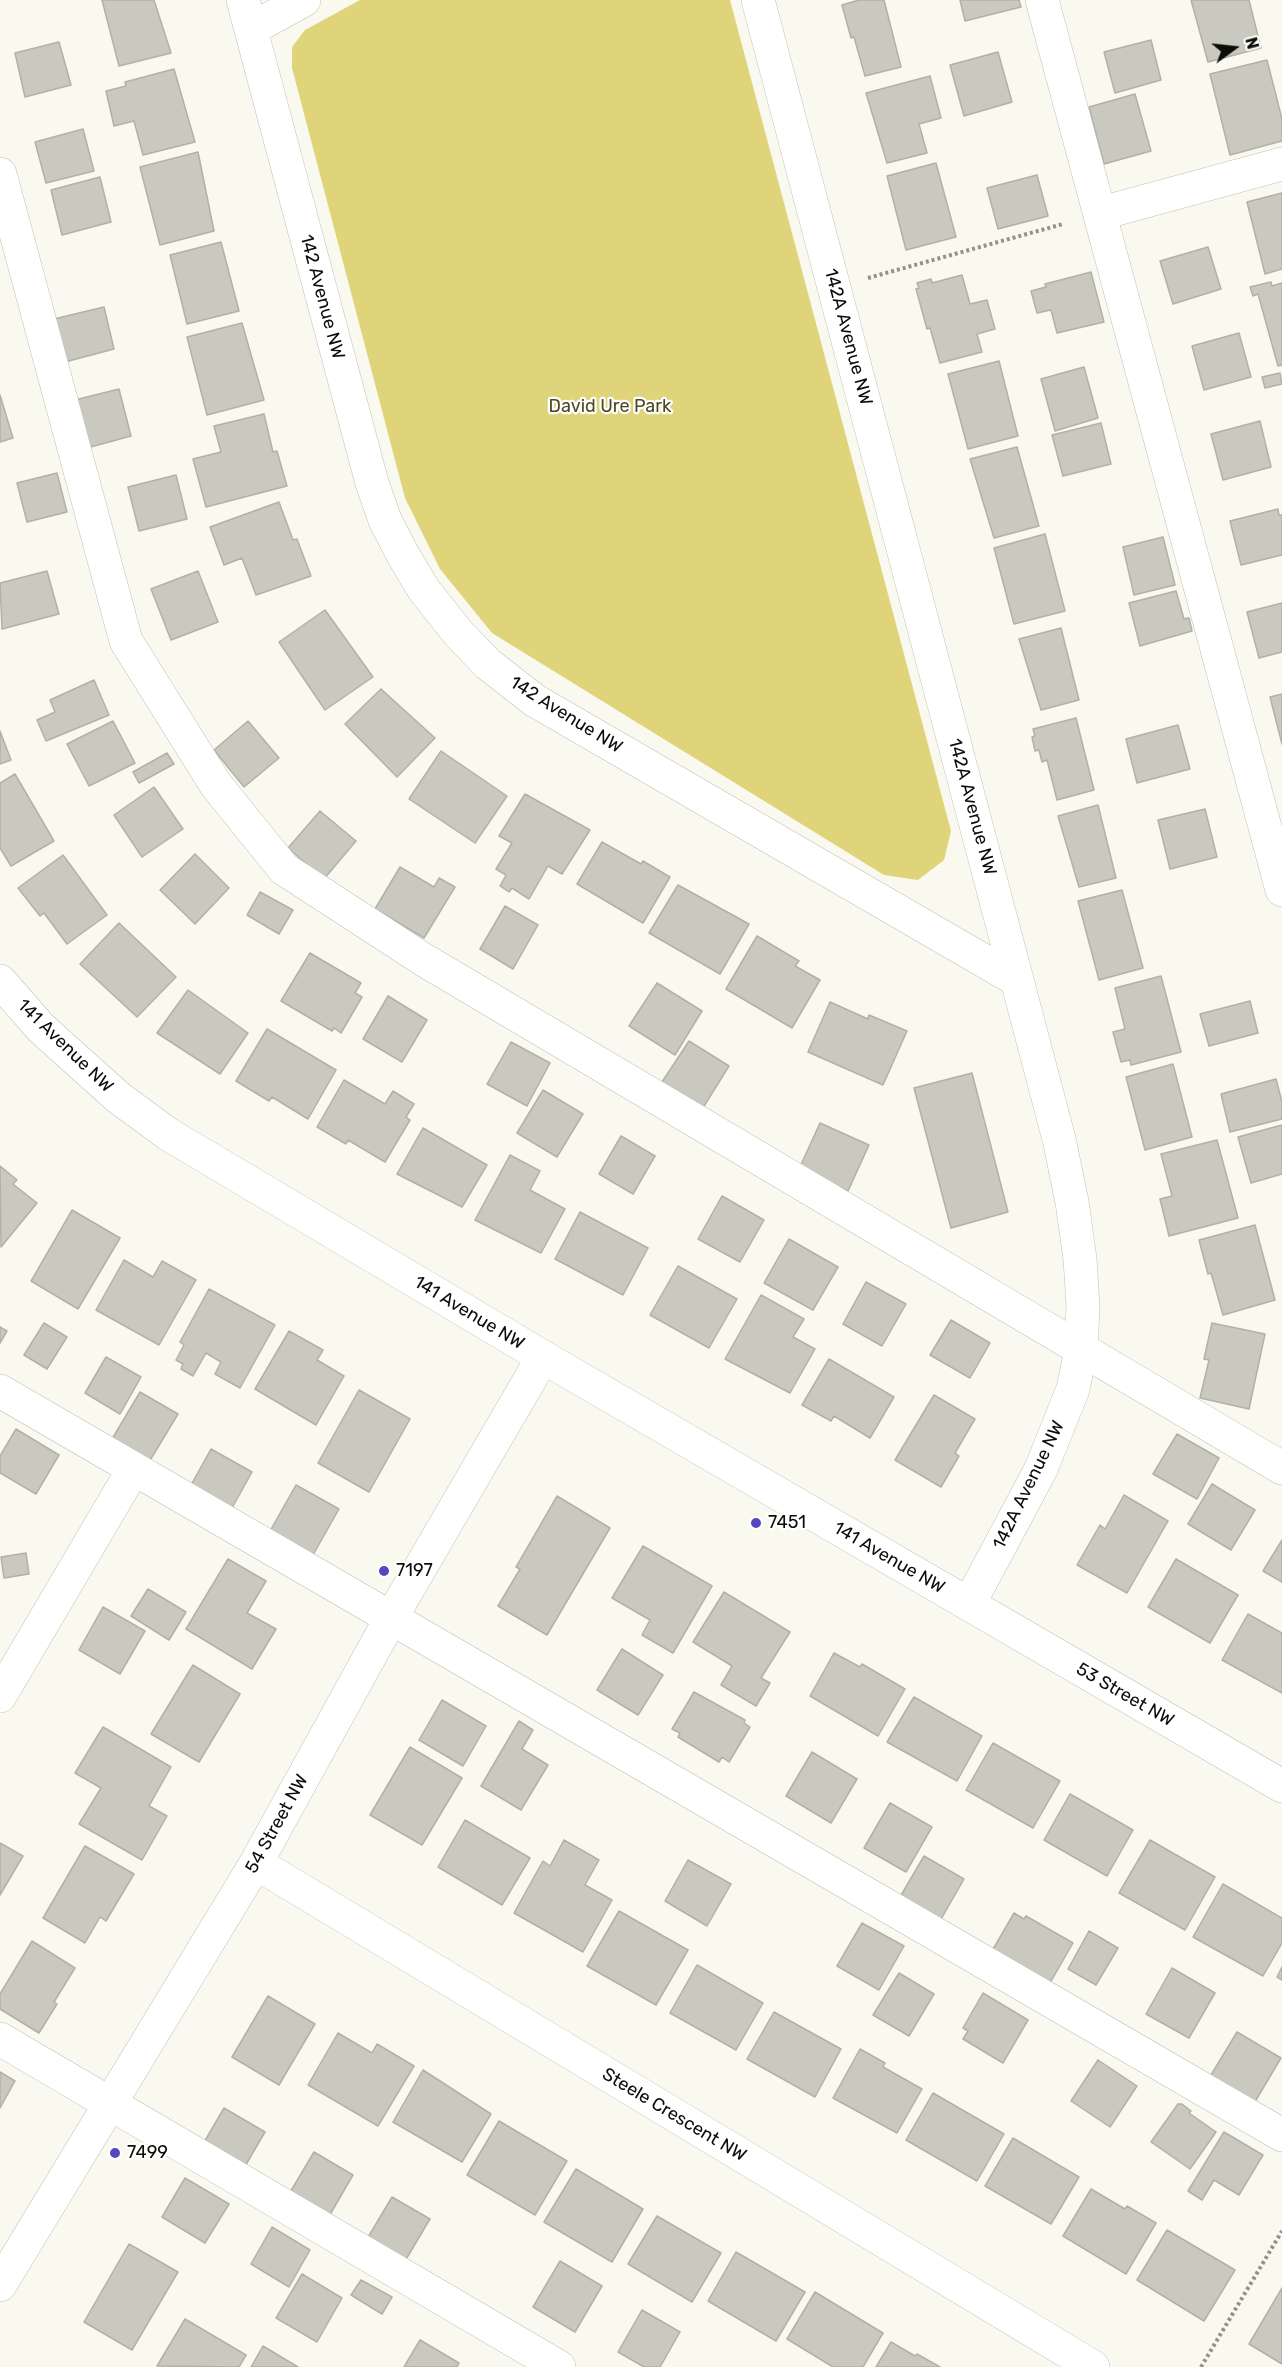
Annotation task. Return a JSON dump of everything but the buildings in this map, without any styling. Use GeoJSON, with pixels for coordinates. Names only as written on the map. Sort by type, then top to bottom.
{"type":"FeatureCollection","features":[{"type":"Feature","properties":{"kind":"street"},"geometry":{"type":"LineString","coordinates":[[247,15],[304,0]]}},
{"type":"Feature","properties":{"kind":"street","name":"142A Avenue NW"},"geometry":{"type":"LineString","coordinates":[[758,0],[1059,1139],[1072,1202],[1082,1294],[1081,1350],[1073,1389],[1041,1468],[969,1604]]}},
{"type":"Feature","properties":{"kind":"street"},"geometry":{"type":"LineString","coordinates":[[1042,0],[1102,213],[1282,890]]}},
{"type":"Feature","properties":{"kind":"street","name":"142 Avenue NW"},"geometry":{"type":"LineString","coordinates":[[247,15],[372,483],[385,520],[403,555],[424,590],[459,634],[488,664],[534,700],[1017,980]]}},
{"type":"Feature","properties":{"kind":"street"},"geometry":{"type":"LineString","coordinates":[[1102,213],[1282,164]]}},
{"type":"Feature","properties":{"kind":"street"},"geometry":{"type":"LineString","coordinates":[[0,174],[126,641],[216,785],[284,869],[424,960],[1282,1468]]}},
{"type":"Feature","properties":{"kind":"street","name":"141 Avenue NW"},"geometry":{"type":"LineString","coordinates":[[0,981],[42,1028],[81,1064],[119,1098],[168,1134],[543,1357],[969,1604]]}},
{"type":"Feature","properties":{"kind":"street","name":"54 Street NW"},"geometry":{"type":"LineString","coordinates":[[0,2285],[256,1863],[392,1618],[543,1357]]}},
{"type":"Feature","properties":{"kind":"street"},"geometry":{"type":"LineString","coordinates":[[0,1390],[134,1470],[1282,2135]]}},
{"type":"Feature","properties":{"kind":"street"},"geometry":{"type":"LineString","coordinates":[[0,1696],[134,1470]]}},
{"type":"Feature","properties":{"kind":"street","name":"53 Street NW"},"geometry":{"type":"LineString","coordinates":[[969,1604],[1282,1786]]}},
{"type":"Feature","properties":{"kind":"street","name":"Steele Crescent NW"},"geometry":{"type":"LineString","coordinates":[[256,1863],[1093,2367]]}},
{"type":"Feature","properties":{"kind":"street"},"geometry":{"type":"LineString","coordinates":[[0,2039],[559,2367]]}},
{"type":"Feature","properties":{"kind":"path"},"geometry":{"type":"LineString","coordinates":[[835,287],[1102,213]]}},
{"type":"Feature","properties":{"kind":"path"},"geometry":{"type":"LineString","coordinates":[[1201,2367],[1282,2231]]}},
{"type":"Feature","properties":{"kind":"green space","name":"David Ure Park"},"geometry":{"type":"Polygon","coordinates":[[[360,0],[730,0],[951,831],[944,860],[918,880],[884,875],[492,633],[440,569],[405,498],[292,68],[292,47],[305,30],[360,0]]]}},
{"type":"Feature","properties":{"kind":"place","name":"7451"},"geometry":{"type":"Point","coordinates":[756,1523]}},
{"type":"Feature","properties":{"kind":"place","name":"7197"},"geometry":{"type":"Point","coordinates":[384,1571]}},
{"type":"Feature","properties":{"kind":"place","name":"7499"},"geometry":{"type":"Point","coordinates":[115,2153]}}]}
